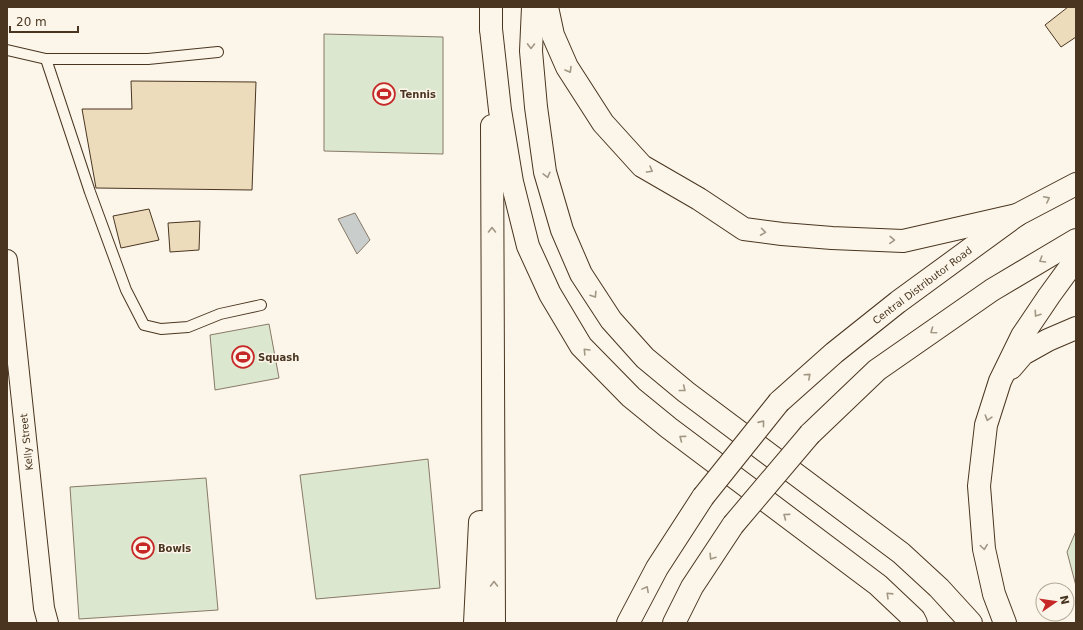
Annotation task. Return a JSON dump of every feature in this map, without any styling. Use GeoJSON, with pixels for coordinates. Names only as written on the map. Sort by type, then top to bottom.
{"type":"FeatureCollection","features":[{"type":"Feature","properties":{"kind":"main road"},"geometry":{"type":"LineString","coordinates":[[491,7],[494,623]]}},
{"type":"Feature","properties":{"kind":"main road"},"geometry":{"type":"LineString","coordinates":[[533,7],[531,51],[536,107],[545,172],[562,230],[581,274],[611,320],[645,358],[686,392],[901,553],[939,588],[971,623]]}},
{"type":"Feature","properties":{"kind":"main road"},"geometry":{"type":"LineString","coordinates":[[547,7],[553,35],[567,67],[603,123],[642,166],[699,199],[744,229],[832,238],[903,240],[1017,215]]}},
{"type":"Feature","properties":{"kind":"main road"},"geometry":{"type":"LineString","coordinates":[[491,29],[500,110],[512,182],[528,246],[550,294],[581,346],[631,397],[669,428],[878,585],[914,619],[916,623]]}},
{"type":"Feature","properties":{"kind":"main road","name":"Central Distributor Road"},"geometry":{"type":"LineString","coordinates":[[628,623],[657,568],[703,497],[779,402],[834,353],[898,302],[1017,215],[1076,184]]}},
{"type":"Feature","properties":{"kind":"main road"},"geometry":{"type":"LineString","coordinates":[[674,623],[692,587],[733,525],[810,434],[877,370],[992,290],[1076,240]]}},
{"type":"Feature","properties":{"kind":"main road"},"geometry":{"type":"LineString","coordinates":[[1005,623],[994,594],[984,549],[979,486],[986,425],[1000,381],[1022,336],[1048,296],[1076,259]]}},
{"type":"Feature","properties":{"kind":"main road"},"geometry":{"type":"LineString","coordinates":[[475,623],[493,265]]}},
{"type":"Feature","properties":{"kind":"main road"},"geometry":{"type":"LineString","coordinates":[[1000,381],[1023,354],[1048,340],[1076,328]]}},
{"type":"Feature","properties":{"kind":"street","name":"Kelly Street"},"geometry":{"type":"LineString","coordinates":[[7,260],[44,608],[48,623]]}},
{"type":"Feature","properties":{"kind":"lane"},"geometry":{"type":"LineString","coordinates":[[7,50],[46,59],[148,59],[218,52]]}},
{"type":"Feature","properties":{"kind":"lane"},"geometry":{"type":"LineString","coordinates":[[46,59],[90,192],[126,290],[144,325],[161,329],[188,326],[220,314],[261,305]]}},
{"type":"Feature","properties":{"kind":"green space","name":"Tennis"},"geometry":{"type":"Polygon","coordinates":[[[324,34],[443,37],[443,154],[324,151],[324,34]]]}},
{"type":"Feature","properties":{"kind":"green space","name":"Squash"},"geometry":{"type":"Polygon","coordinates":[[[269,324],[279,378],[215,390],[210,335],[269,324]]]}},
{"type":"Feature","properties":{"kind":"green space"},"geometry":{"type":"Polygon","coordinates":[[[428,459],[440,588],[316,599],[300,475],[428,459]]]}},
{"type":"Feature","properties":{"kind":"green space","name":"Bowls"},"geometry":{"type":"Polygon","coordinates":[[[206,478],[218,610],[79,619],[70,487],[206,478]]]}},
{"type":"Feature","properties":{"kind":"green space"},"geometry":{"type":"Polygon","coordinates":[[[1076,531],[1076,586],[1075,582],[1067,552],[1076,531]]]}},
{"type":"Feature","properties":{"kind":"shaded area"},"geometry":{"type":"Polygon","coordinates":[[[355,213],[370,240],[357,254],[338,219],[355,213]]]}},
{"type":"Feature","properties":{"kind":"building"},"geometry":{"type":"Polygon","coordinates":[[[1068,7],[1076,7],[1076,37],[1061,47],[1045,25],[1068,7]]]}},
{"type":"Feature","properties":{"kind":"building"},"geometry":{"type":"Polygon","coordinates":[[[131,81],[256,82],[252,190],[96,188],[82,109],[132,109],[131,81]]]}},
{"type":"Feature","properties":{"kind":"building"},"geometry":{"type":"Polygon","coordinates":[[[149,209],[159,240],[121,248],[113,216],[149,209]]]}},
{"type":"Feature","properties":{"kind":"building"},"geometry":{"type":"Polygon","coordinates":[[[200,221],[199,250],[170,252],[168,223],[200,221]]]}},
{"type":"Feature","properties":{"kind":"place","name":"Tennis"},"geometry":{"type":"Point","coordinates":[384,94]}},
{"type":"Feature","properties":{"kind":"place","name":"Squash"},"geometry":{"type":"Point","coordinates":[243,357]}},
{"type":"Feature","properties":{"kind":"place","name":"Bowls"},"geometry":{"type":"Point","coordinates":[143,548]}}]}
